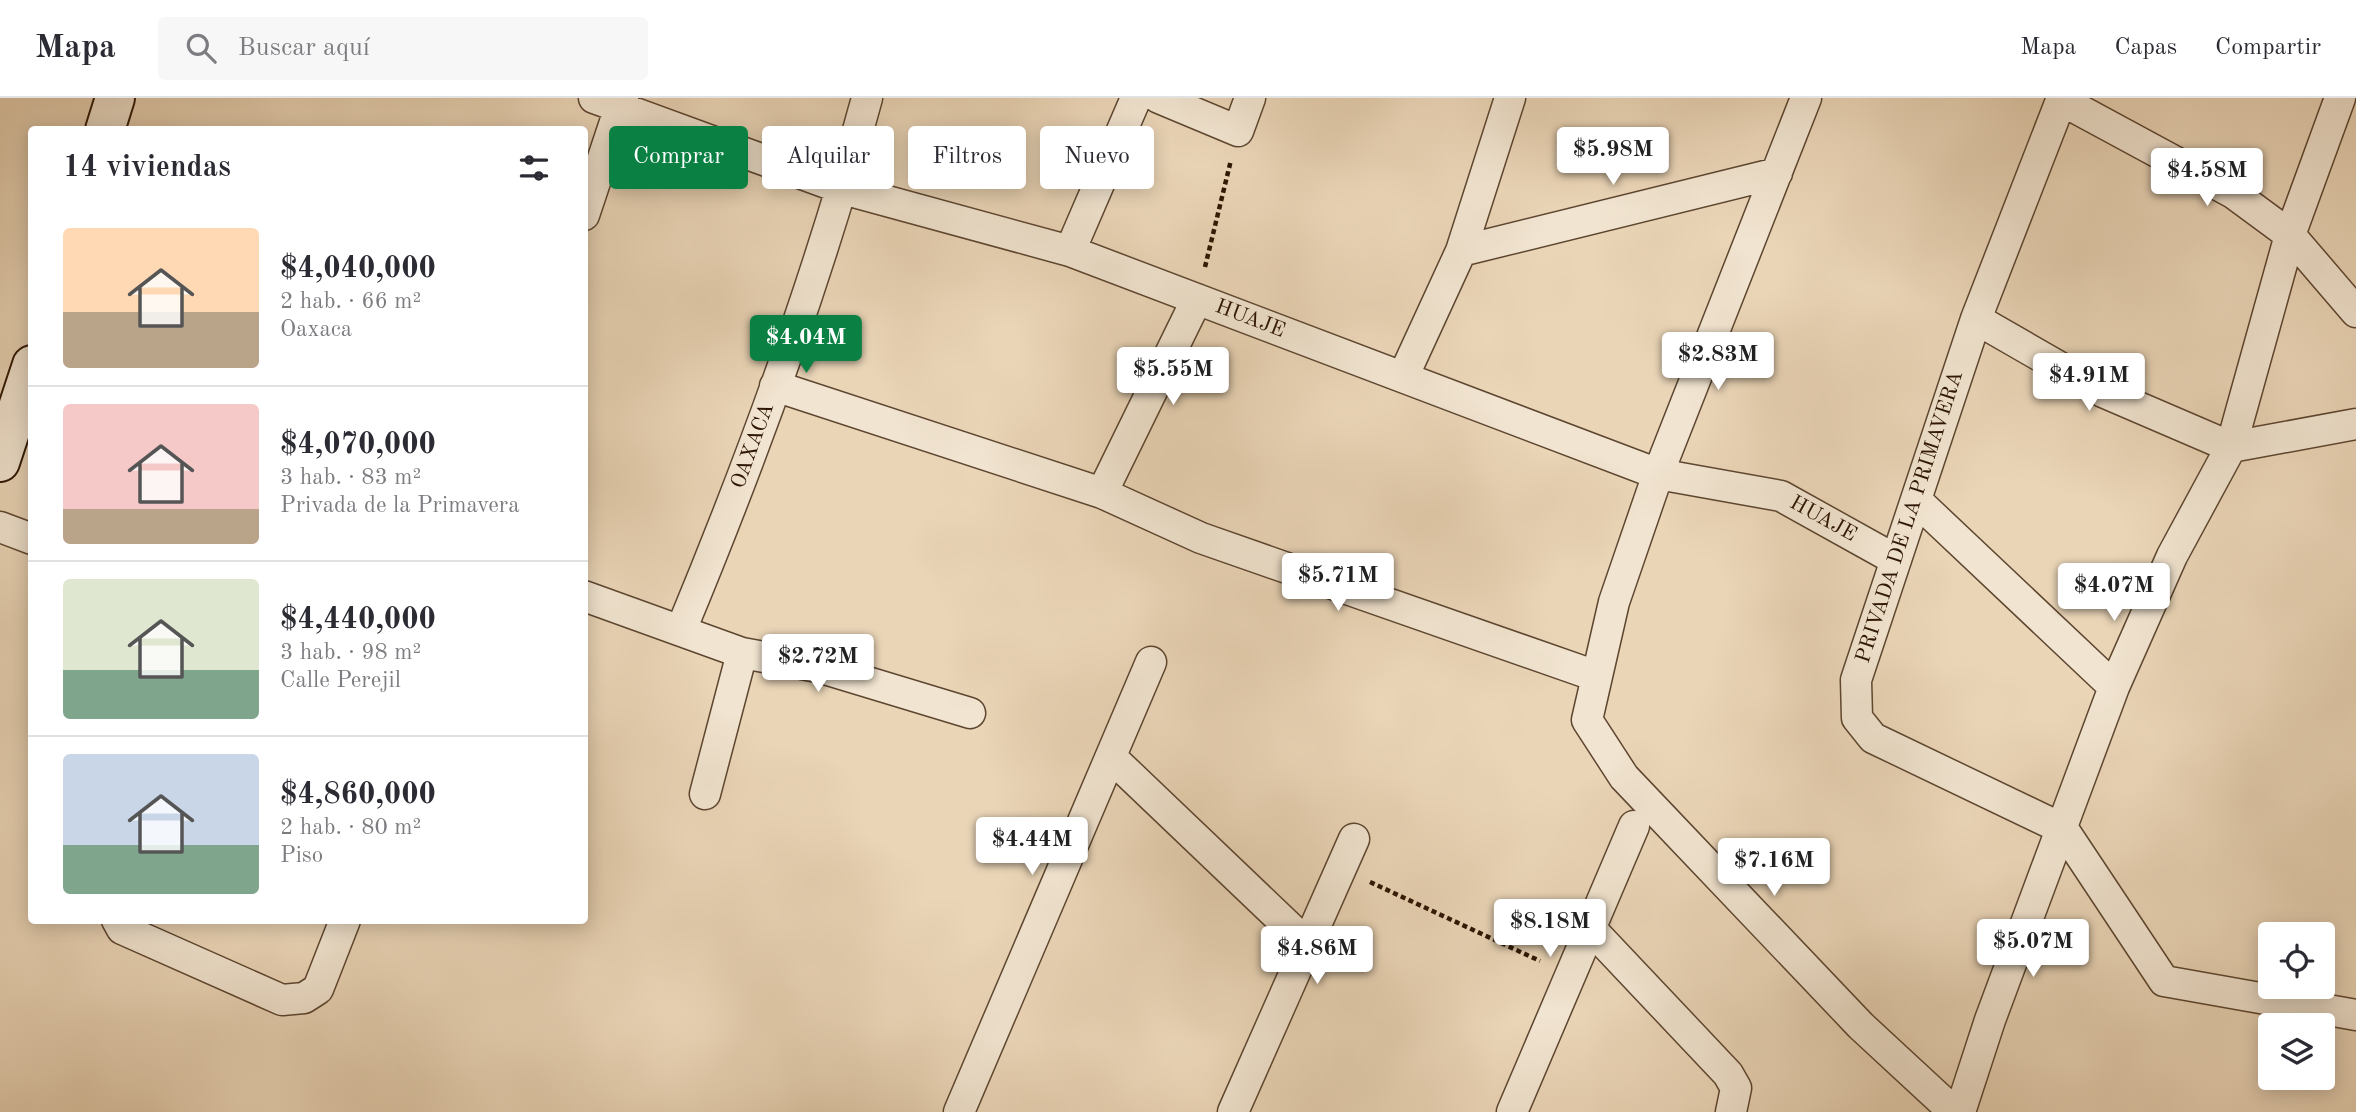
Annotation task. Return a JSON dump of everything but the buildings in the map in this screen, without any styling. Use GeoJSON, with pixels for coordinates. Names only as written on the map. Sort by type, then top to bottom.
{"type":"FeatureCollection","features":[{"type":"Feature","properties":{"kind":"street"},"geometry":{"type":"LineString","coordinates":[[106,126],[115,98]]}},
{"type":"Feature","properties":{"kind":"street","name":"OAXACA"},"geometry":{"type":"LineString","coordinates":[[860,126],[867,98]]}},
{"type":"Feature","properties":{"kind":"street"},"geometry":{"type":"LineString","coordinates":[[1070,251],[1136,98]]}},
{"type":"Feature","properties":{"kind":"street"},"geometry":{"type":"LineString","coordinates":[[1158,98],[1238,131],[1250,98]]}},
{"type":"Feature","properties":{"kind":"street"},"geometry":{"type":"LineString","coordinates":[[1404,377],[1461,251],[1510,98]]}},
{"type":"Feature","properties":{"kind":"street"},"geometry":{"type":"LineString","coordinates":[[1806,98],[1658,474],[1614,602],[1587,720],[1624,778],[1861,1026],[1954,1112]]}},
{"type":"Feature","properties":{"kind":"street"},"geometry":{"type":"LineString","coordinates":[[1960,1112],[1990,1020],[2063,829],[2113,687],[2172,556],[2231,447],[2290,235],[2340,98]]}},
{"type":"Feature","properties":{"kind":"street"},"geometry":{"type":"LineString","coordinates":[[2061,99],[2233,193],[2290,235],[2356,312]]}},
{"type":"Feature","properties":{"kind":"street","name":"PRIVADA DE LA PRIMAVERA"},"geometry":{"type":"LineString","coordinates":[[2061,99],[1976,319],[1856,680],[1857,718],[1873,738],[2063,829]]}},
{"type":"Feature","properties":{"kind":"street"},"geometry":{"type":"LineString","coordinates":[[588,199],[612,101]]}},
{"type":"Feature","properties":{"kind":"street","name":"HUAJE"},"geometry":{"type":"LineString","coordinates":[[612,101],[762,157]]}},
{"type":"Feature","properties":{"kind":"street"},"geometry":{"type":"LineString","coordinates":[[1461,251],[1777,173]]}},
{"type":"Feature","properties":{"kind":"street","name":"OAXACA"},"geometry":{"type":"LineString","coordinates":[[681,630],[711,559],[775,386],[843,189]]}},
{"type":"Feature","properties":{"kind":"street","name":"HUAJE"},"geometry":{"type":"LineString","coordinates":[[847,189],[1070,251],[1658,474],[1781,496],[1896,560]]}},
{"type":"Feature","properties":{"kind":"street"},"geometry":{"type":"LineString","coordinates":[[1102,493],[1197,299]]}},
{"type":"Feature","properties":{"kind":"street"},"geometry":{"type":"LineString","coordinates":[[1976,319],[2103,392],[2231,447],[2356,424]]}},
{"type":"Feature","properties":{"kind":"street"},"geometry":{"type":"LineString","coordinates":[[775,386],[1102,493],[1201,538],[1596,677]]}},
{"type":"Feature","properties":{"kind":"street"},"geometry":{"type":"LineString","coordinates":[[0,462],[26,404]]}},
{"type":"Feature","properties":{"kind":"street"},"geometry":{"type":"LineString","coordinates":[[1916,500],[2113,687]]}},
{"type":"Feature","properties":{"kind":"street"},"geometry":{"type":"LineString","coordinates":[[0,527],[28,538]]}},
{"type":"Feature","properties":{"kind":"street"},"geometry":{"type":"LineString","coordinates":[[588,597],[742,653],[818,667],[970,713]]}},
{"type":"Feature","properties":{"kind":"street"},"geometry":{"type":"LineString","coordinates":[[705,794],[742,653]]}},
{"type":"Feature","properties":{"kind":"street"},"geometry":{"type":"LineString","coordinates":[[959,1112],[1151,662]]}},
{"type":"Feature","properties":{"kind":"street"},"geometry":{"type":"LineString","coordinates":[[1111,757],[1307,944]]}},
{"type":"Feature","properties":{"kind":"street"},"geometry":{"type":"LineString","coordinates":[[1512,1112],[1634,826]]}},
{"type":"Feature","properties":{"kind":"street"},"geometry":{"type":"LineString","coordinates":[[2063,829],[2164,981],[2356,1015]]}},
{"type":"Feature","properties":{"kind":"street"},"geometry":{"type":"LineString","coordinates":[[1233,1112],[1354,839]]}},
{"type":"Feature","properties":{"kind":"street"},"geometry":{"type":"LineString","coordinates":[[119,924],[122,929],[282,1000],[304,998],[318,989],[343,924]]}},
{"type":"Feature","properties":{"kind":"street"},"geometry":{"type":"LineString","coordinates":[[1591,929],[1728,1073],[1736,1088],[1731,1112]]}},
{"type":"Feature","properties":{"kind":"path"},"geometry":{"type":"LineString","coordinates":[[1197,299],[1238,131]]}},
{"type":"Feature","properties":{"kind":"path"},"geometry":{"type":"LineString","coordinates":[[1341,869],[1570,975]]}}]}
